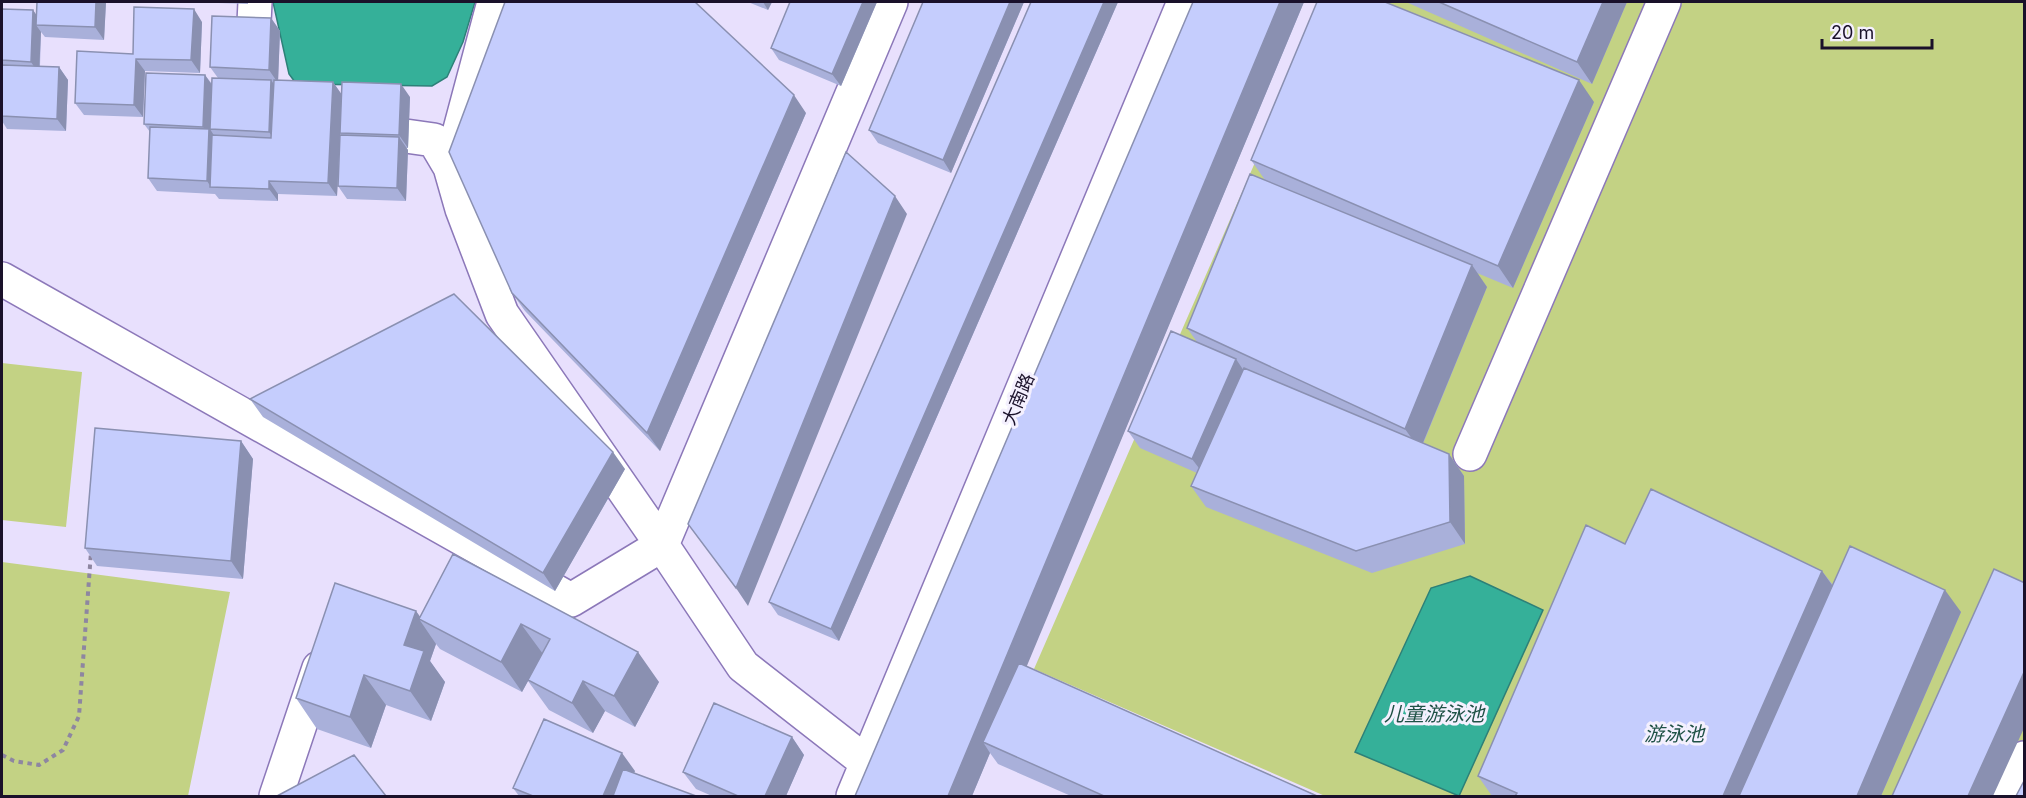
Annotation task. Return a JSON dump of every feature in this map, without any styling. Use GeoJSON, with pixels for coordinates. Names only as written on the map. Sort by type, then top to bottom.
{"type":"FeatureCollection","features":[{"type":"Feature","properties":{"kind":"street"},"geometry":{"type":"LineString","coordinates":[[254,87],[251,76],[255,2]]}},
{"type":"Feature","properties":{"kind":"street"},"geometry":{"type":"LineString","coordinates":[[450,166],[494,2]]}},
{"type":"Feature","properties":{"kind":"street"},"geometry":{"type":"LineString","coordinates":[[2,279],[571,600],[663,545],[891,2]]}},
{"type":"Feature","properties":{"kind":"street","name":"大南路"},"geometry":{"type":"LineString","coordinates":[[853,796],[1184,2]]}},
{"type":"Feature","properties":{"kind":"street"},"geometry":{"type":"LineString","coordinates":[[1470,454],[1664,2]]}},
{"type":"Feature","properties":{"kind":"street"},"geometry":{"type":"LineString","coordinates":[[339,127],[434,140],[450,166],[462,209],[502,314],[663,545],[743,666],[866,762]]}},
{"type":"Feature","properties":{"kind":"street"},"geometry":{"type":"LineString","coordinates":[[276,796],[327,643]]}},
{"type":"Feature","properties":{"kind":"street"},"geometry":{"type":"LineString","coordinates":[[2008,796],[2025,758]]}},
{"type":"Feature","properties":{"kind":"path"},"geometry":{"type":"LineString","coordinates":[[2,755],[14,761],[39,765],[63,750],[79,716],[91,549]]}},
{"type":"Feature","properties":{"kind":"shaded area"},"geometry":{"type":"Polygon","coordinates":[[[1325,2],[2024,2],[2024,760],[2009,796],[1325,796],[1034,669],[1325,2]]]}},
{"type":"Feature","properties":{"kind":"shaded area"},"geometry":{"type":"Polygon","coordinates":[[[2,363],[82,372],[66,527],[2,520],[2,363]]]}},
{"type":"Feature","properties":{"kind":"shaded area"},"geometry":{"type":"Polygon","coordinates":[[[2,562],[230,592],[188,796],[2,796],[2,562]]]}},
{"type":"Feature","properties":{"kind":"water"},"geometry":{"type":"Polygon","coordinates":[[[273,2],[475,2],[463,42],[447,77],[432,86],[295,82],[289,74],[273,2]]]}},
{"type":"Feature","properties":{"kind":"water","name":"儿童游泳池"},"geometry":{"type":"Polygon","coordinates":[[[1470,576],[1543,610],[1459,796],[1355,752],[1431,588],[1470,576]]]}},
{"type":"Feature","properties":{"kind":"building"},"geometry":{"type":"Polygon","coordinates":[[[37,2],[96,2],[95,27],[36,25],[37,2]]]}},
{"type":"Feature","properties":{"kind":"building"},"geometry":{"type":"Polygon","coordinates":[[[505,2],[695,2],[794,95],[647,433],[512,293],[449,152],[505,2]]]}},
{"type":"Feature","properties":{"kind":"building"},"geometry":{"type":"Polygon","coordinates":[[[790,2],[863,2],[832,74],[771,48],[790,2]]]}},
{"type":"Feature","properties":{"kind":"building"},"geometry":{"type":"Polygon","coordinates":[[[923,2],[1010,2],[943,160],[869,130],[923,2]]]}},
{"type":"Feature","properties":{"kind":"building"},"geometry":{"type":"Polygon","coordinates":[[[1031,2],[1104,2],[831,629],[769,602],[1031,2]]]}},
{"type":"Feature","properties":{"kind":"building"},"geometry":{"type":"Polygon","coordinates":[[[1193,2],[1280,2],[948,796],[855,796],[1193,2]]]}},
{"type":"Feature","properties":{"kind":"building"},"geometry":{"type":"Polygon","coordinates":[[[1317,2],[1385,2],[1579,80],[1498,266],[1251,160],[1317,2]]]}},
{"type":"Feature","properties":{"kind":"building"},"geometry":{"type":"Polygon","coordinates":[[[1439,2],[1603,2],[1577,62],[1439,2]]]}},
{"type":"Feature","properties":{"kind":"building"},"geometry":{"type":"Polygon","coordinates":[[[134,7],[194,9],[191,60],[136,59],[134,105],[75,103],[77,51],[133,54],[134,7]]]}},
{"type":"Feature","properties":{"kind":"building"},"geometry":{"type":"Polygon","coordinates":[[[2,9],[33,10],[31,62],[2,60],[2,9]]]}},
{"type":"Feature","properties":{"kind":"building"},"geometry":{"type":"Polygon","coordinates":[[[212,16],[271,18],[269,70],[210,67],[212,16]]]}},
{"type":"Feature","properties":{"kind":"building"},"geometry":{"type":"Polygon","coordinates":[[[2,65],[59,67],[57,119],[2,116],[2,65]]]}},
{"type":"Feature","properties":{"kind":"building"},"geometry":{"type":"Polygon","coordinates":[[[146,73],[205,75],[203,127],[144,124],[146,73]]]}},
{"type":"Feature","properties":{"kind":"building"},"geometry":{"type":"Polygon","coordinates":[[[212,78],[271,80],[269,132],[210,129],[212,78]]]}},
{"type":"Feature","properties":{"kind":"building"},"geometry":{"type":"Polygon","coordinates":[[[274,80],[333,82],[328,183],[269,181],[269,189],[210,187],[212,135],[271,138],[274,80]]]}},
{"type":"Feature","properties":{"kind":"building"},"geometry":{"type":"Polygon","coordinates":[[[342,82],[401,84],[399,135],[340,133],[342,82]]]}},
{"type":"Feature","properties":{"kind":"building"},"geometry":{"type":"Polygon","coordinates":[[[150,127],[209,129],[207,181],[148,178],[150,127]]]}},
{"type":"Feature","properties":{"kind":"building"},"geometry":{"type":"Polygon","coordinates":[[[340,135],[399,137],[397,188],[338,186],[340,135]]]}},
{"type":"Feature","properties":{"kind":"building"},"geometry":{"type":"Polygon","coordinates":[[[846,152],[895,196],[736,588],[688,524],[846,152]]]}},
{"type":"Feature","properties":{"kind":"building"},"geometry":{"type":"Polygon","coordinates":[[[1250,174],[1472,265],[1405,429],[1187,328],[1250,174]]]}},
{"type":"Feature","properties":{"kind":"building"},"geometry":{"type":"Polygon","coordinates":[[[454,294],[613,452],[543,573],[250,399],[454,294]]]}},
{"type":"Feature","properties":{"kind":"building"},"geometry":{"type":"Polygon","coordinates":[[[1171,331],[1236,359],[1192,459],[1128,431],[1171,331]]]}},
{"type":"Feature","properties":{"kind":"building"},"geometry":{"type":"Polygon","coordinates":[[[1244,368],[1449,454],[1450,522],[1356,551],[1191,486],[1244,368]]]}},
{"type":"Feature","properties":{"kind":"building"},"geometry":{"type":"Polygon","coordinates":[[[95,428],[241,441],[231,561],[85,548],[95,428]]]}},
{"type":"Feature","properties":{"kind":"building"},"geometry":{"type":"Polygon","coordinates":[[[1651,489],[1822,571],[1723,796],[1515,796],[1517,793],[1478,776],[1586,525],[1625,544],[1651,489]]]}},
{"type":"Feature","properties":{"kind":"building"},"geometry":{"type":"Polygon","coordinates":[[[1850,546],[1945,590],[1857,796],[1739,796],[1850,546]]]}},
{"type":"Feature","properties":{"kind":"building"},"geometry":{"type":"Polygon","coordinates":[[[453,554],[638,652],[614,696],[583,681],[572,703],[528,680],[550,639],[521,624],[501,662],[419,619],[453,554]]]}},
{"type":"Feature","properties":{"kind":"building"},"geometry":{"type":"Polygon","coordinates":[[[1994,569],[2025,583],[2025,670],[1968,796],[1892,796],[1994,569]]]}},
{"type":"Feature","properties":{"kind":"building"},"geometry":{"type":"Polygon","coordinates":[[[335,583],[416,611],[404,645],[424,651],[410,691],[364,675],[350,717],[296,698],[335,583]]]}},
{"type":"Feature","properties":{"kind":"building"},"geometry":{"type":"Polygon","coordinates":[[[1019,663],[1317,796],[1104,796],[983,742],[1019,663]]]}},
{"type":"Feature","properties":{"kind":"building"},"geometry":{"type":"Polygon","coordinates":[[[714,703],[792,737],[765,796],[738,796],[683,772],[714,703]]]}},
{"type":"Feature","properties":{"kind":"building"},"geometry":{"type":"Polygon","coordinates":[[[544,719],[622,753],[603,796],[533,796],[513,788],[544,719]]]}},
{"type":"Feature","properties":{"kind":"building"},"geometry":{"type":"Polygon","coordinates":[[[354,755],[386,796],[277,796],[354,755]]]}},
{"type":"Feature","properties":{"kind":"building"},"geometry":{"type":"Polygon","coordinates":[[[623,769],[696,796],[613,796],[623,769]]]}},
{"type":"Feature","properties":{"kind":"building"},"geometry":{"type":"Polygon","coordinates":[[[2025,779],[2025,796],[2016,796],[2025,779]]]}},
{"type":"Feature","properties":{"kind":"water label","name":"游泳池"},"geometry":{"type":"Point","coordinates":[1674,734]}}]}
